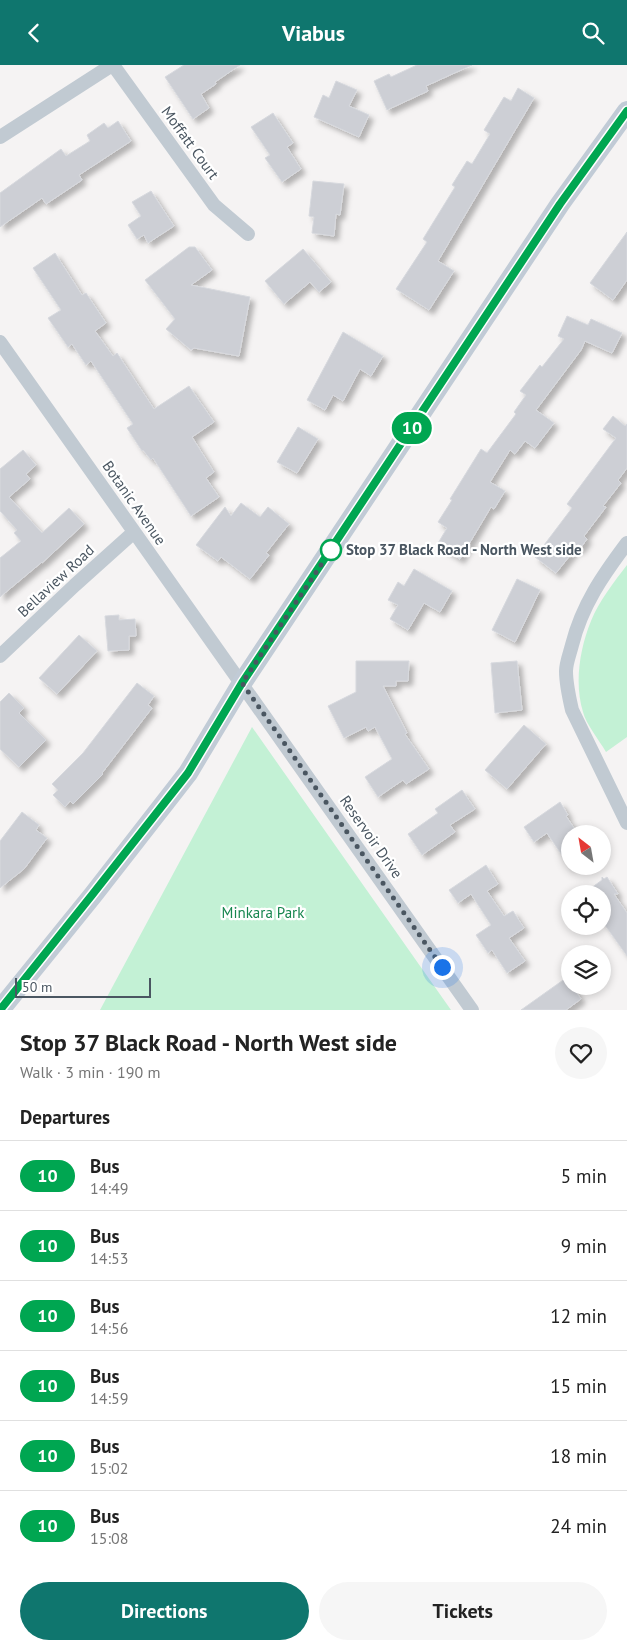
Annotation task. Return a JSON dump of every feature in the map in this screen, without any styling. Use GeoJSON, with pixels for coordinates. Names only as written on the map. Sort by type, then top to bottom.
{"type":"FeatureCollection","features":[{"type":"Feature","properties":{"kind":"main road"},"geometry":{"type":"LineString","coordinates":[[0,1010],[188,773],[242,683],[560,204],[627,111]]}},
{"type":"Feature","properties":{"kind":"street"},"geometry":{"type":"LineString","coordinates":[[0,137],[112,65]]}},
{"type":"Feature","properties":{"kind":"street","name":"Moffatt Court"},"geometry":{"type":"LineString","coordinates":[[112,65],[214,205],[248,233]]}},
{"type":"Feature","properties":{"kind":"street","name":"Botanic Avenue"},"geometry":{"type":"LineString","coordinates":[[2,349],[242,683]]}},
{"type":"Feature","properties":{"kind":"street","name":"Bellaview Road"},"geometry":{"type":"LineString","coordinates":[[0,656],[134,532]]}},
{"type":"Feature","properties":{"kind":"street"},"geometry":{"type":"LineString","coordinates":[[627,543],[602,576],[587,602],[576,626],[566,669],[567,691],[572,710],[627,823]]}},
{"type":"Feature","properties":{"kind":"street","name":"Reservoir Drive"},"geometry":{"type":"LineString","coordinates":[[242,683],[472,1010]]}},
{"type":"Feature","properties":{"kind":"green space"},"geometry":{"type":"Polygon","coordinates":[[[627,565],[627,737],[606,752],[590,727],[580,701],[581,654],[587,631],[598,606],[627,565]]]}},
{"type":"Feature","properties":{"kind":"green space","name":"Minkara Park"},"geometry":{"type":"Polygon","coordinates":[[[252,727],[451,1010],[100,1010],[252,727]]]}},
{"type":"Feature","properties":{"kind":"building"},"geometry":{"type":"Polygon","coordinates":[[[184,65],[240,65],[201,94],[209,108],[193,119],[165,77],[184,65]]]}},
{"type":"Feature","properties":{"kind":"building"},"geometry":{"type":"Polygon","coordinates":[[[417,65],[472,65],[426,86],[428,91],[387,110],[374,81],[389,74],[391,77],[417,65]]]}},
{"type":"Feature","properties":{"kind":"building"},"geometry":{"type":"Polygon","coordinates":[[[336,81],[357,90],[349,106],[369,115],[359,137],[314,117],[323,95],[329,98],[336,81]]]}},
{"type":"Feature","properties":{"kind":"building"},"geometry":{"type":"Polygon","coordinates":[[[518,88],[534,98],[438,261],[454,271],[429,310],[396,289],[427,242],[423,239],[455,187],[452,185],[467,161],[472,164],[490,134],[484,130],[504,97],[511,101],[518,88]]]}},
{"type":"Feature","properties":{"kind":"building"},"geometry":{"type":"Polygon","coordinates":[[[273,113],[293,143],[287,147],[301,169],[282,182],[265,158],[270,155],[251,127],[273,113]]]}},
{"type":"Feature","properties":{"kind":"building"},"geometry":{"type":"Polygon","coordinates":[[[118,121],[131,141],[79,175],[82,180],[46,204],[42,198],[0,227],[0,193],[61,149],[66,156],[90,141],[87,135],[104,123],[108,128],[118,121]]]}},
{"type":"Feature","properties":{"kind":"building"},"geometry":{"type":"Polygon","coordinates":[[[313,181],[344,184],[340,215],[336,214],[334,236],[312,233],[314,217],[309,216],[313,181]]]}},
{"type":"Feature","properties":{"kind":"building"},"geometry":{"type":"Polygon","coordinates":[[[151,191],[174,226],[148,243],[144,235],[137,239],[128,225],[141,216],[132,202],[151,191]]]}},
{"type":"Feature","properties":{"kind":"building"},"geometry":{"type":"Polygon","coordinates":[[[627,232],[627,280],[613,300],[590,283],[627,232]]]}},
{"type":"Feature","properties":{"kind":"building"},"geometry":{"type":"Polygon","coordinates":[[[189,247],[195,247],[212,270],[191,285],[250,297],[239,356],[194,348],[191,350],[166,329],[175,319],[145,280],[189,247]]]}},
{"type":"Feature","properties":{"kind":"building"},"geometry":{"type":"Polygon","coordinates":[[[303,249],[331,282],[319,292],[310,282],[284,304],[265,281],[303,249]]]}},
{"type":"Feature","properties":{"kind":"building"},"geometry":{"type":"Polygon","coordinates":[[[55,253],[82,295],[86,293],[106,323],[95,331],[113,356],[117,353],[154,409],[189,386],[214,422],[192,437],[214,472],[206,478],[219,497],[191,516],[153,458],[151,460],[142,451],[127,428],[133,424],[91,361],[86,365],[72,344],[68,347],[48,318],[61,310],[33,268],[55,253]]]}},
{"type":"Feature","properties":{"kind":"building"},"geometry":{"type":"Polygon","coordinates":[[[567,316],[588,325],[591,319],[622,333],[612,353],[585,341],[581,350],[536,410],[554,423],[535,448],[525,441],[515,454],[510,450],[490,482],[505,491],[494,509],[491,507],[460,559],[437,545],[447,528],[438,522],[481,449],[487,453],[516,414],[514,412],[526,395],[520,391],[540,365],[542,367],[564,339],[558,336],[567,316]]]}},
{"type":"Feature","properties":{"kind":"building"},"geometry":{"type":"Polygon","coordinates":[[[343,332],[383,356],[371,376],[360,369],[343,401],[333,395],[325,410],[307,400],[343,332]]]}},
{"type":"Feature","properties":{"kind":"building"},"geometry":{"type":"Polygon","coordinates":[[[613,416],[625,426],[627,424],[627,468],[618,480],[621,483],[603,506],[606,507],[584,536],[587,539],[579,550],[576,548],[556,573],[535,557],[572,508],[567,504],[616,438],[603,429],[613,416]]]}},
{"type":"Feature","properties":{"kind":"building"},"geometry":{"type":"Polygon","coordinates":[[[298,427],[318,439],[297,473],[277,462],[298,427]]]}},
{"type":"Feature","properties":{"kind":"building"},"geometry":{"type":"Polygon","coordinates":[[[23,450],[36,465],[26,474],[30,479],[9,497],[42,533],[69,508],[84,524],[42,563],[0,597],[0,558],[21,541],[14,533],[17,530],[0,511],[0,469],[23,450]]]}},
{"type":"Feature","properties":{"kind":"building"},"geometry":{"type":"Polygon","coordinates":[[[241,503],[260,517],[268,507],[289,524],[266,553],[269,555],[250,579],[221,557],[218,561],[196,545],[225,507],[231,516],[241,503]]]}},
{"type":"Feature","properties":{"kind":"building"},"geometry":{"type":"Polygon","coordinates":[[[414,569],[452,591],[440,612],[424,603],[408,630],[390,619],[398,605],[388,600],[398,582],[404,586],[414,569]]]}},
{"type":"Feature","properties":{"kind":"building"},"geometry":{"type":"Polygon","coordinates":[[[517,579],[540,590],[515,642],[492,630],[517,579]]]}},
{"type":"Feature","properties":{"kind":"building"},"geometry":{"type":"Polygon","coordinates":[[[119,615],[119,620],[135,619],[136,636],[129,636],[129,650],[108,651],[105,616],[119,615]]]}},
{"type":"Feature","properties":{"kind":"building"},"geometry":{"type":"Polygon","coordinates":[[[79,635],[97,651],[57,694],[39,678],[79,635]]]}},
{"type":"Feature","properties":{"kind":"building"},"geometry":{"type":"Polygon","coordinates":[[[356,661],[409,661],[408,681],[396,681],[396,686],[383,686],[407,733],[405,734],[429,769],[406,784],[403,780],[378,797],[365,777],[392,759],[375,727],[368,731],[366,727],[344,738],[328,706],[356,692],[356,661]]]}},
{"type":"Feature","properties":{"kind":"building"},"geometry":{"type":"Polygon","coordinates":[[[517,661],[522,710],[495,713],[491,663],[517,661]]]}},
{"type":"Feature","properties":{"kind":"building"},"geometry":{"type":"Polygon","coordinates":[[[137,683],[154,696],[148,705],[152,708],[103,774],[73,804],[70,801],[65,807],[53,795],[58,790],[52,784],[83,753],[137,683]]]}},
{"type":"Feature","properties":{"kind":"building"},"geometry":{"type":"Polygon","coordinates":[[[9,693],[24,708],[19,713],[46,740],[19,767],[0,749],[0,702],[9,693]]]}},
{"type":"Feature","properties":{"kind":"building"},"geometry":{"type":"Polygon","coordinates":[[[524,725],[546,744],[507,789],[485,770],[524,725]]]}},
{"type":"Feature","properties":{"kind":"building"},"geometry":{"type":"Polygon","coordinates":[[[462,790],[475,809],[450,825],[455,832],[422,855],[408,834],[438,813],[435,809],[462,790]]]}},
{"type":"Feature","properties":{"kind":"building"},"geometry":{"type":"Polygon","coordinates":[[[560,802],[572,825],[561,825],[561,854],[547,833],[534,842],[524,827],[560,802]]]}},
{"type":"Feature","properties":{"kind":"building"},"geometry":{"type":"Polygon","coordinates":[[[22,812],[39,825],[36,830],[47,838],[24,869],[0,888],[0,841],[22,812]]]}},
{"type":"Feature","properties":{"kind":"building"},"geometry":{"type":"Polygon","coordinates":[[[486,865],[498,884],[487,891],[504,916],[513,911],[524,928],[509,938],[525,961],[507,973],[492,950],[488,953],[476,935],[491,925],[471,894],[458,903],[449,890],[486,865]]]}},
{"type":"Feature","properties":{"kind":"building"},"geometry":{"type":"Polygon","coordinates":[[[602,877],[604,879],[607,877],[618,894],[614,894],[627,913],[627,956],[611,934],[611,885],[595,885],[602,880],[602,877]]]}},
{"type":"Feature","properties":{"kind":"building"},"geometry":{"type":"Polygon","coordinates":[[[561,982],[561,995],[578,995],[581,999],[566,1010],[521,1010],[561,982]]]}},
{"type":"Feature","properties":{"kind":"bus line","name":"10"},"geometry":{"type":"LineString","coordinates":[[0,1010],[188,773],[242,683],[560,204],[627,111]]}},
{"type":"Feature","properties":{"kind":"place","name":"Stop 37 Black Road - North West side"},"geometry":{"type":"Point","coordinates":[331,550]}},
{"type":"Feature","properties":{"kind":"route"},"geometry":{"type":"LineString","coordinates":[[331,550],[242,683],[442,967]]}}]}
